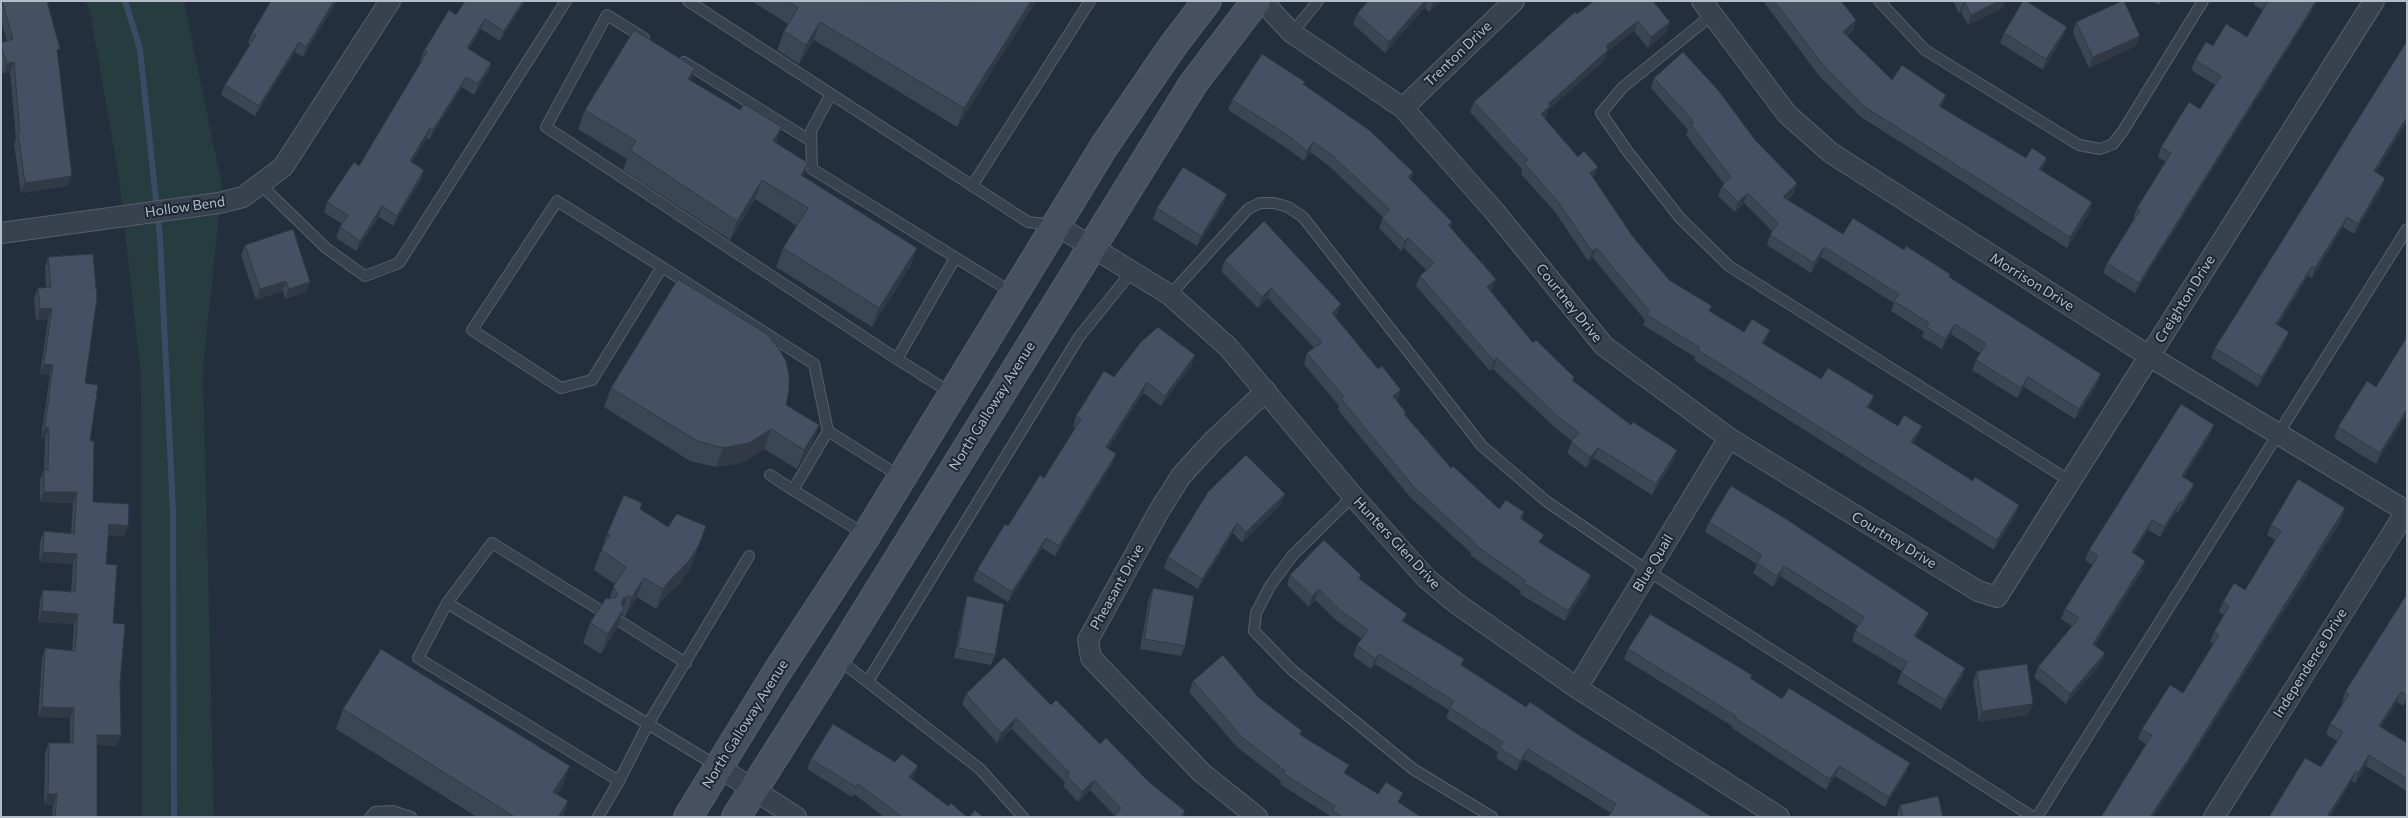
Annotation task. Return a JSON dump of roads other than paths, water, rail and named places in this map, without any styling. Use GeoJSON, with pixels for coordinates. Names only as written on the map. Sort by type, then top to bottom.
{"type":"FeatureCollection","features":[{"type":"Feature","properties":{"kind":"main road","name":"North Galloway Avenue"},"geometry":{"type":"LineString","coordinates":[[688,817],[717,766],[866,536],[1110,137],[1172,47],[1207,1]]}},
{"type":"Feature","properties":{"kind":"main road","name":"North Galloway Avenue"},"geometry":{"type":"LineString","coordinates":[[736,817],[837,658],[1193,84],[1256,1]]}},
{"type":"Feature","properties":{"kind":"street","name":"Hollow Bend"},"geometry":{"type":"LineString","coordinates":[[1,232],[199,206],[243,197],[283,167],[390,1]]}},
{"type":"Feature","properties":{"kind":"street","name":"Courtney Drive"},"geometry":{"type":"LineString","coordinates":[[1262,1],[1292,33],[1403,108],[1495,212],[1604,346],[1729,438],[1978,591],[1997,597]]}},
{"type":"Feature","properties":{"kind":"street","name":"Trenton Drive"},"geometry":{"type":"LineString","coordinates":[[1403,108],[1514,1]]}},
{"type":"Feature","properties":{"kind":"street","name":"Creighton Drive"},"geometry":{"type":"LineString","coordinates":[[1997,597],[2374,1]]}},
{"type":"Feature","properties":{"kind":"street","name":"Morrison Drive"},"geometry":{"type":"LineString","coordinates":[[1707,8],[1787,114],[1831,153],[2149,356],[2406,510]]}},
{"type":"Feature","properties":{"kind":"street","name":"Hunters Glen Drive"},"geometry":{"type":"LineString","coordinates":[[1056,225],[1133,270],[1170,295],[1228,347],[1353,496],[1426,578],[1456,603],[1577,688],[1779,817]]}},
{"type":"Feature","properties":{"kind":"street","name":"Pheasant Drive"},"geometry":{"type":"LineString","coordinates":[[1257,817],[1202,773],[1091,658],[1088,640],[1158,510],[1181,476],[1266,391]]}},
{"type":"Feature","properties":{"kind":"street","name":"Blue Quail"},"geometry":{"type":"LineString","coordinates":[[1577,688],[1729,438]]}},
{"type":"Feature","properties":{"kind":"street","name":"Independence Drive"},"geometry":{"type":"LineString","coordinates":[[2214,817],[2406,510]]}},
{"type":"Feature","properties":{"kind":"street"},"geometry":{"type":"LineString","coordinates":[[717,766],[754,788],[796,817]]}},
{"type":"Feature","properties":{"kind":"lane"},"geometry":{"type":"LineString","coordinates":[[261,185],[326,248],[365,276],[399,263],[566,1]]}},
{"type":"Feature","properties":{"kind":"lane"},"geometry":{"type":"LineString","coordinates":[[688,1],[1028,222],[1056,225]]}},
{"type":"Feature","properties":{"kind":"lane"},"geometry":{"type":"LineString","coordinates":[[972,186],[1090,1]]}},
{"type":"Feature","properties":{"kind":"lane"},"geometry":{"type":"LineString","coordinates":[[1292,33],[1318,1]]}},
{"type":"Feature","properties":{"kind":"lane"},"geometry":{"type":"LineString","coordinates":[[1879,1],[1924,50],[2080,145],[2100,149],[2113,144],[2123,131],[2203,1]]}},
{"type":"Feature","properties":{"kind":"lane"},"geometry":{"type":"LineString","coordinates":[[1707,8],[1622,87],[1601,113],[1628,152],[1680,218],[1729,266],[2070,481]]}},
{"type":"Feature","properties":{"kind":"lane"},"geometry":{"type":"LineString","coordinates":[[649,41],[607,15],[546,127],[952,394]]}},
{"type":"Feature","properties":{"kind":"lane"},"geometry":{"type":"LineString","coordinates":[[675,57],[811,141]]}},
{"type":"Feature","properties":{"kind":"lane"},"geometry":{"type":"LineString","coordinates":[[831,94],[811,131],[812,169],[1013,294]]}},
{"type":"Feature","properties":{"kind":"lane"},"geometry":{"type":"LineString","coordinates":[[662,267],[592,380],[561,388],[472,330],[557,201],[662,267],[814,364],[828,431],[793,490]]}},
{"type":"Feature","properties":{"kind":"lane"},"geometry":{"type":"LineString","coordinates":[[1170,295],[1248,209],[1260,203],[1274,203],[1288,207],[1303,217],[1482,446],[1546,501],[1648,571],[2033,817]]}},
{"type":"Feature","properties":{"kind":"lane"},"geometry":{"type":"LineString","coordinates":[[2037,817],[2407,229]]}},
{"type":"Feature","properties":{"kind":"lane"},"geometry":{"type":"LineString","coordinates":[[896,358],[955,258]]}},
{"type":"Feature","properties":{"kind":"lane"},"geometry":{"type":"LineString","coordinates":[[868,681],[1079,337],[1133,270]]}},
{"type":"Feature","properties":{"kind":"lane"},"geometry":{"type":"LineString","coordinates":[[828,431],[901,477]]}},
{"type":"Feature","properties":{"kind":"lane"},"geometry":{"type":"LineString","coordinates":[[770,475],[866,536]]}},
{"type":"Feature","properties":{"kind":"lane"},"geometry":{"type":"LineString","coordinates":[[1353,496],[1292,556],[1270,586],[1256,613],[1254,631],[1299,676],[1413,769],[1492,817]]}},
{"type":"Feature","properties":{"kind":"lane"},"geometry":{"type":"LineString","coordinates":[[602,612],[492,543],[447,603],[418,658],[619,781]]}},
{"type":"Feature","properties":{"kind":"lane"},"geometry":{"type":"LineString","coordinates":[[598,817],[648,724],[749,556]]}},
{"type":"Feature","properties":{"kind":"lane"},"geometry":{"type":"LineString","coordinates":[[447,603],[717,766]]}},
{"type":"Feature","properties":{"kind":"lane"},"geometry":{"type":"LineString","coordinates":[[621,622],[686,663]]}},
{"type":"Feature","properties":{"kind":"lane"},"geometry":{"type":"LineString","coordinates":[[837,658],[980,769],[1023,817]]}},
{"type":"Feature","properties":{"kind":"lane"},"geometry":{"type":"LineString","coordinates":[[370,817],[375,812],[392,811],[411,817]]}},
{"type":"Feature","properties":{"kind":"waterway"},"geometry":{"type":"LineString","coordinates":[[125,1],[140,49],[160,238],[173,511],[174,817]]}}]}
